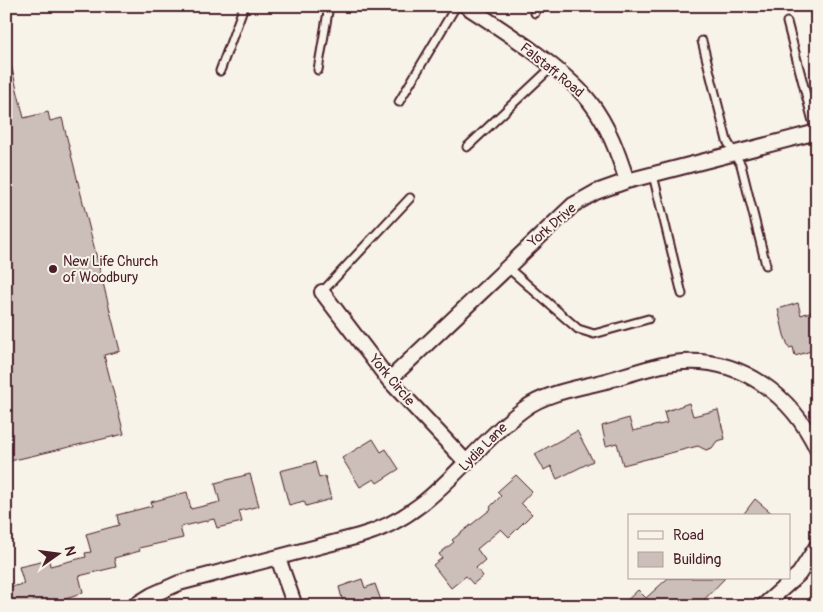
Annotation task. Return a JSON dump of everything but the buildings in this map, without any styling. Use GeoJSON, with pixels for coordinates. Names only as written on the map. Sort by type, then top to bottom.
{"type":"FeatureCollection","features":[{"type":"Feature","properties":{"kind":"street","name":"Falstaff Road"},"geometry":{"type":"LineString","coordinates":[[466,6],[552,66],[590,102],[615,147],[627,181]]}},
{"type":"Feature","properties":{"kind":"street","name":"York Drive"},"geometry":{"type":"LineString","coordinates":[[389,380],[573,205],[596,192],[627,181],[816,134]]}},
{"type":"Feature","properties":{"kind":"street","name":"York Circle"},"geometry":{"type":"LineString","coordinates":[[322,292],[389,380],[467,463]]}},
{"type":"Feature","properties":{"kind":"street","name":"Lydia Lane"},"geometry":{"type":"LineString","coordinates":[[134,606],[152,595],[179,584],[366,534],[391,524],[426,502],[514,417],[535,401],[558,393],[682,362],[721,364],[758,380],[772,390],[794,415],[808,432],[817,449]]}},
{"type":"Feature","properties":{"kind":"street"},"geometry":{"type":"LineString","coordinates":[[763,606],[799,574],[817,546]]}},
{"type":"Feature","properties":{"kind":"street"},"geometry":{"type":"LineString","coordinates":[[278,558],[295,606]]}},
{"type":"Feature","properties":{"kind":"lane"},"geometry":{"type":"LineString","coordinates":[[220,71],[244,6]]}},
{"type":"Feature","properties":{"kind":"lane"},"geometry":{"type":"LineString","coordinates":[[318,70],[329,6]]}},
{"type":"Feature","properties":{"kind":"lane"},"geometry":{"type":"LineString","coordinates":[[399,102],[456,6]]}},
{"type":"Feature","properties":{"kind":"lane"},"geometry":{"type":"LineString","coordinates":[[787,22],[816,134]]}},
{"type":"Feature","properties":{"kind":"lane"},"geometry":{"type":"LineString","coordinates":[[702,41],[727,141],[741,165],[766,264]]}},
{"type":"Feature","properties":{"kind":"lane"},"geometry":{"type":"LineString","coordinates":[[467,146],[552,66]]}},
{"type":"Feature","properties":{"kind":"lane"},"geometry":{"type":"LineString","coordinates":[[653,175],[682,294]]}},
{"type":"Feature","properties":{"kind":"lane"},"geometry":{"type":"LineString","coordinates":[[322,292],[410,198]]}},
{"type":"Feature","properties":{"kind":"lane"},"geometry":{"type":"LineString","coordinates":[[507,266],[578,329],[594,334],[648,319]]}},
{"type":"Feature","properties":{"kind":"place","name":"New Life Church of Woodbury"},"geometry":{"type":"Point","coordinates":[53,269]}}]}
